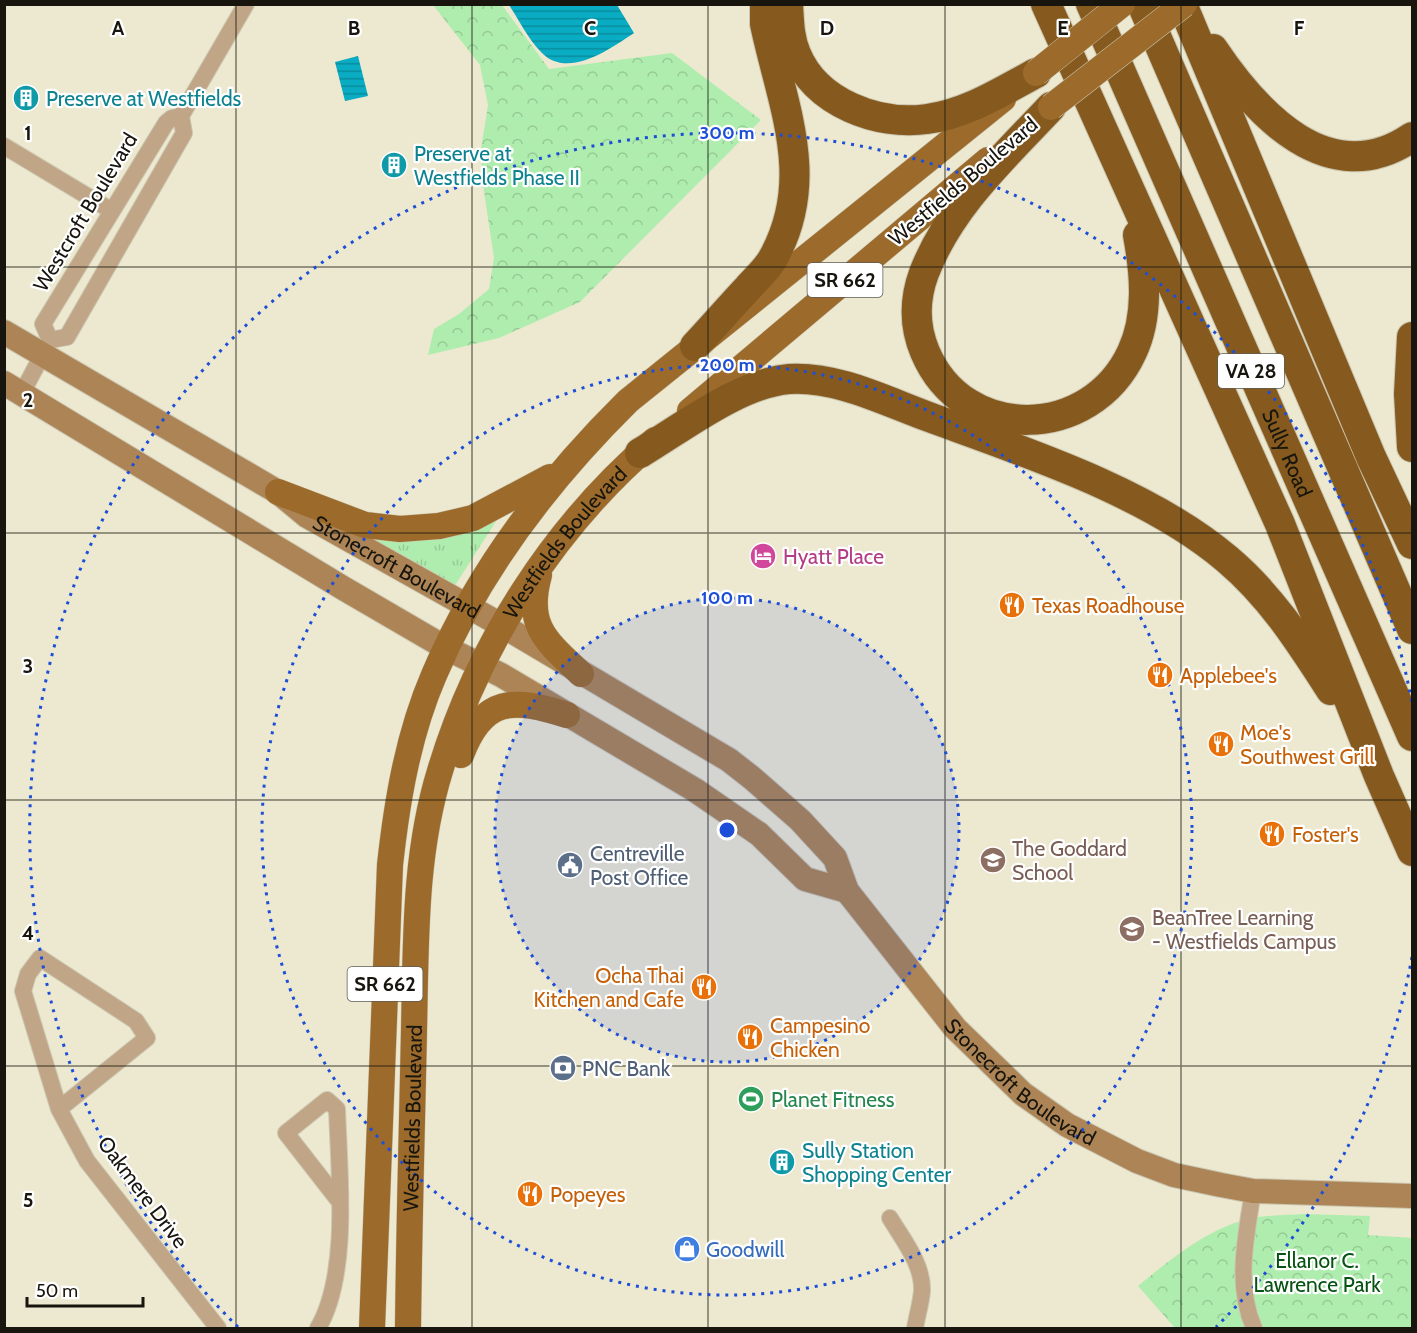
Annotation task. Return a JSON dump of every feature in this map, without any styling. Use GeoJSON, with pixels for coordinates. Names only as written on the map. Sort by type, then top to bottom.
{"type":"FeatureCollection","features":[{"type":"Feature","properties":{"kind":"highway"},"geometry":{"type":"LineString","coordinates":[[695,346],[772,261],[789,216],[796,178],[795,152],[767,33],[765,4]]}},
{"type":"Feature","properties":{"kind":"highway"},"geometry":{"type":"LineString","coordinates":[[788,4],[790,33],[796,55],[806,71],[832,98],[859,113],[888,119],[927,119],[978,104],[1036,72]]}},
{"type":"Feature","properties":{"kind":"highway","name":"Sully Road"},"geometry":{"type":"LineString","coordinates":[[1091,4],[1413,736]]}},
{"type":"Feature","properties":{"kind":"highway","name":"VA 28"},"geometry":{"type":"LineString","coordinates":[[1142,4],[1413,629]]}},
{"type":"Feature","properties":{"kind":"highway"},"geometry":{"type":"LineString","coordinates":[[1183,4],[1241,87],[1264,114],[1302,143],[1320,150],[1358,155],[1392,149],[1413,137]]}},
{"type":"Feature","properties":{"kind":"highway"},"geometry":{"type":"LineString","coordinates":[[1183,4],[1371,457],[1413,544]]}},
{"type":"Feature","properties":{"kind":"highway"},"geometry":{"type":"LineString","coordinates":[[1048,12],[1280,524],[1379,776],[1413,850]]}},
{"type":"Feature","properties":{"kind":"highway"},"geometry":{"type":"LineString","coordinates":[[1051,107],[956,212],[937,242],[924,275],[916,308],[920,338],[934,373],[957,399],[992,416],[1033,421],[1069,413],[1094,400],[1117,377],[1133,351],[1142,314],[1144,281],[1139,236],[1113,155]]}},
{"type":"Feature","properties":{"kind":"highway"},"geometry":{"type":"LineString","coordinates":[[1413,337],[1409,394],[1413,447]]}},
{"type":"Feature","properties":{"kind":"highway"},"geometry":{"type":"LineString","coordinates":[[640,453],[730,399],[766,384],[798,379],[828,382],[858,391],[1056,466],[1132,500],[1184,529],[1225,557],[1262,591],[1300,642],[1337,698],[1379,776]]}},
{"type":"Feature","properties":{"kind":"main road","name":"Westfields Boulevard"},"geometry":{"type":"LineString","coordinates":[[372,1329],[387,916],[396,808],[407,760],[433,677],[467,608],[499,555],[561,471],[579,448],[628,401],[1122,4]]}},
{"type":"Feature","properties":{"kind":"main road","name":"Westfields Boulevard"},"geometry":{"type":"LineString","coordinates":[[408,1329],[418,895],[423,855],[439,772],[482,666],[503,626],[542,563],[612,478],[1051,107],[1183,4]]}},
{"type":"Feature","properties":{"kind":"main road","name":"Stonecroft Boulevard"},"geometry":{"type":"LineString","coordinates":[[4,332],[47,347],[278,492],[307,516],[467,608],[503,626],[729,760],[800,820],[835,858],[847,891],[955,1028],[995,1068],[1040,1106],[1089,1138],[1137,1161],[1174,1175],[1253,1191],[1413,1196]]}},
{"type":"Feature","properties":{"kind":"main road","name":"Stonecroft Boulevard"},"geometry":{"type":"LineString","coordinates":[[13,388],[159,478],[446,648],[567,715],[735,816],[775,849],[805,879],[847,891]]}},
{"type":"Feature","properties":{"kind":"main road"},"geometry":{"type":"LineString","coordinates":[[278,492],[364,525],[400,529],[439,526],[473,518],[561,471]]}},
{"type":"Feature","properties":{"kind":"main road"},"geometry":{"type":"LineString","coordinates":[[542,563],[532,607],[549,643],[581,674]]}},
{"type":"Feature","properties":{"kind":"main road"},"geometry":{"type":"LineString","coordinates":[[423,855],[437,838],[450,785],[465,743],[483,717],[495,709],[517,702],[567,715]]}},
{"type":"Feature","properties":{"kind":"street","name":"Westcroft Boulevard"},"geometry":{"type":"LineString","coordinates":[[13,388],[47,347],[67,337],[119,250],[184,133],[181,116],[246,4]]}},
{"type":"Feature","properties":{"kind":"street","name":"Westcroft Boulevard"},"geometry":{"type":"LineString","coordinates":[[47,347],[43,324],[166,123],[171,118],[181,116]]}},
{"type":"Feature","properties":{"kind":"street"},"geometry":{"type":"LineString","coordinates":[[4,146],[112,211]]}},
{"type":"Feature","properties":{"kind":"street","name":"Oakmere Drive"},"geometry":{"type":"LineString","coordinates":[[59,1108],[147,1038],[136,1021],[40,958],[28,974],[23,991],[59,1108],[87,1161],[218,1329]]}},
{"type":"Feature","properties":{"kind":"street"},"geometry":{"type":"LineString","coordinates":[[318,1329],[332,1295],[337,1263],[339,1201],[337,1109],[327,1100],[286,1133],[339,1201]]}},
{"type":"Feature","properties":{"kind":"street"},"geometry":{"type":"LineString","coordinates":[[1253,1191],[1243,1261],[1244,1303],[1254,1329]]}},
{"type":"Feature","properties":{"kind":"street"},"geometry":{"type":"LineString","coordinates":[[890,1218],[916,1261],[920,1273],[922,1290],[915,1329]]}},
{"type":"Feature","properties":{"kind":"green space"},"geometry":{"type":"Polygon","coordinates":[[[433,5],[502,5],[549,69],[672,53],[761,120],[580,302],[499,338],[428,355],[434,329],[459,314],[489,289],[494,258],[483,185],[481,149],[488,105],[480,65],[433,5]]]}},
{"type":"Feature","properties":{"kind":"green space"},"geometry":{"type":"Polygon","coordinates":[[[498,518],[454,587],[355,532],[498,518]]]}},
{"type":"Feature","properties":{"kind":"green space","name":"Ellanor C. Lawrence Park"},"geometry":{"type":"Polygon","coordinates":[[[1304,1214],[1370,1216],[1368,1235],[1412,1238],[1412,1328],[1175,1328],[1138,1286],[1179,1254],[1225,1227],[1258,1217],[1304,1214]]]}},
{"type":"Feature","properties":{"kind":"water"},"geometry":{"type":"Polygon","coordinates":[[[509,5],[617,5],[634,33],[613,47],[588,59],[576,63],[563,63],[551,60],[536,47],[509,5]]]}},
{"type":"Feature","properties":{"kind":"water"},"geometry":{"type":"Polygon","coordinates":[[[358,56],[368,96],[345,101],[335,62],[358,56]]]}},
{"type":"Feature","properties":{"kind":"place","name":"Preserve at Westfields"},"geometry":{"type":"Point","coordinates":[26,98]}},
{"type":"Feature","properties":{"kind":"place","name":"Preserve at Westfields Phase II"},"geometry":{"type":"Point","coordinates":[394,165]}},
{"type":"Feature","properties":{"kind":"place","name":"Hyatt Place"},"geometry":{"type":"Point","coordinates":[763,556]}},
{"type":"Feature","properties":{"kind":"place","name":"Texas Roadhouse"},"geometry":{"type":"Point","coordinates":[1012,605]}},
{"type":"Feature","properties":{"kind":"place","name":"Applebee's"},"geometry":{"type":"Point","coordinates":[1160,675]}},
{"type":"Feature","properties":{"kind":"place","name":"Moe's Southwest Grill"},"geometry":{"type":"Point","coordinates":[1221,744]}},
{"type":"Feature","properties":{"kind":"place","name":"Foster's"},"geometry":{"type":"Point","coordinates":[1272,834]}},
{"type":"Feature","properties":{"kind":"place","name":"The Goddard School"},"geometry":{"type":"Point","coordinates":[993,860]}},
{"type":"Feature","properties":{"kind":"place","name":"Centreville Post Office"},"geometry":{"type":"Point","coordinates":[570,865]}},
{"type":"Feature","properties":{"kind":"place","name":"BeanTree Learning - Westfields Campus"},"geometry":{"type":"Point","coordinates":[1132,929]}},
{"type":"Feature","properties":{"kind":"place","name":"Ocha Thai Kitchen and Cafe"},"geometry":{"type":"Point","coordinates":[704,987]}},
{"type":"Feature","properties":{"kind":"place","name":"Campesino Chicken"},"geometry":{"type":"Point","coordinates":[750,1037]}},
{"type":"Feature","properties":{"kind":"place","name":"PNC Bank"},"geometry":{"type":"Point","coordinates":[563,1068]}},
{"type":"Feature","properties":{"kind":"place","name":"Planet Fitness"},"geometry":{"type":"Point","coordinates":[751,1099]}},
{"type":"Feature","properties":{"kind":"place","name":"Sully Station Shopping Center"},"geometry":{"type":"Point","coordinates":[782,1162]}},
{"type":"Feature","properties":{"kind":"place","name":"Popeyes"},"geometry":{"type":"Point","coordinates":[530,1194]}},
{"type":"Feature","properties":{"kind":"place","name":"Goodwill"},"geometry":{"type":"Point","coordinates":[687,1249]}}]}
